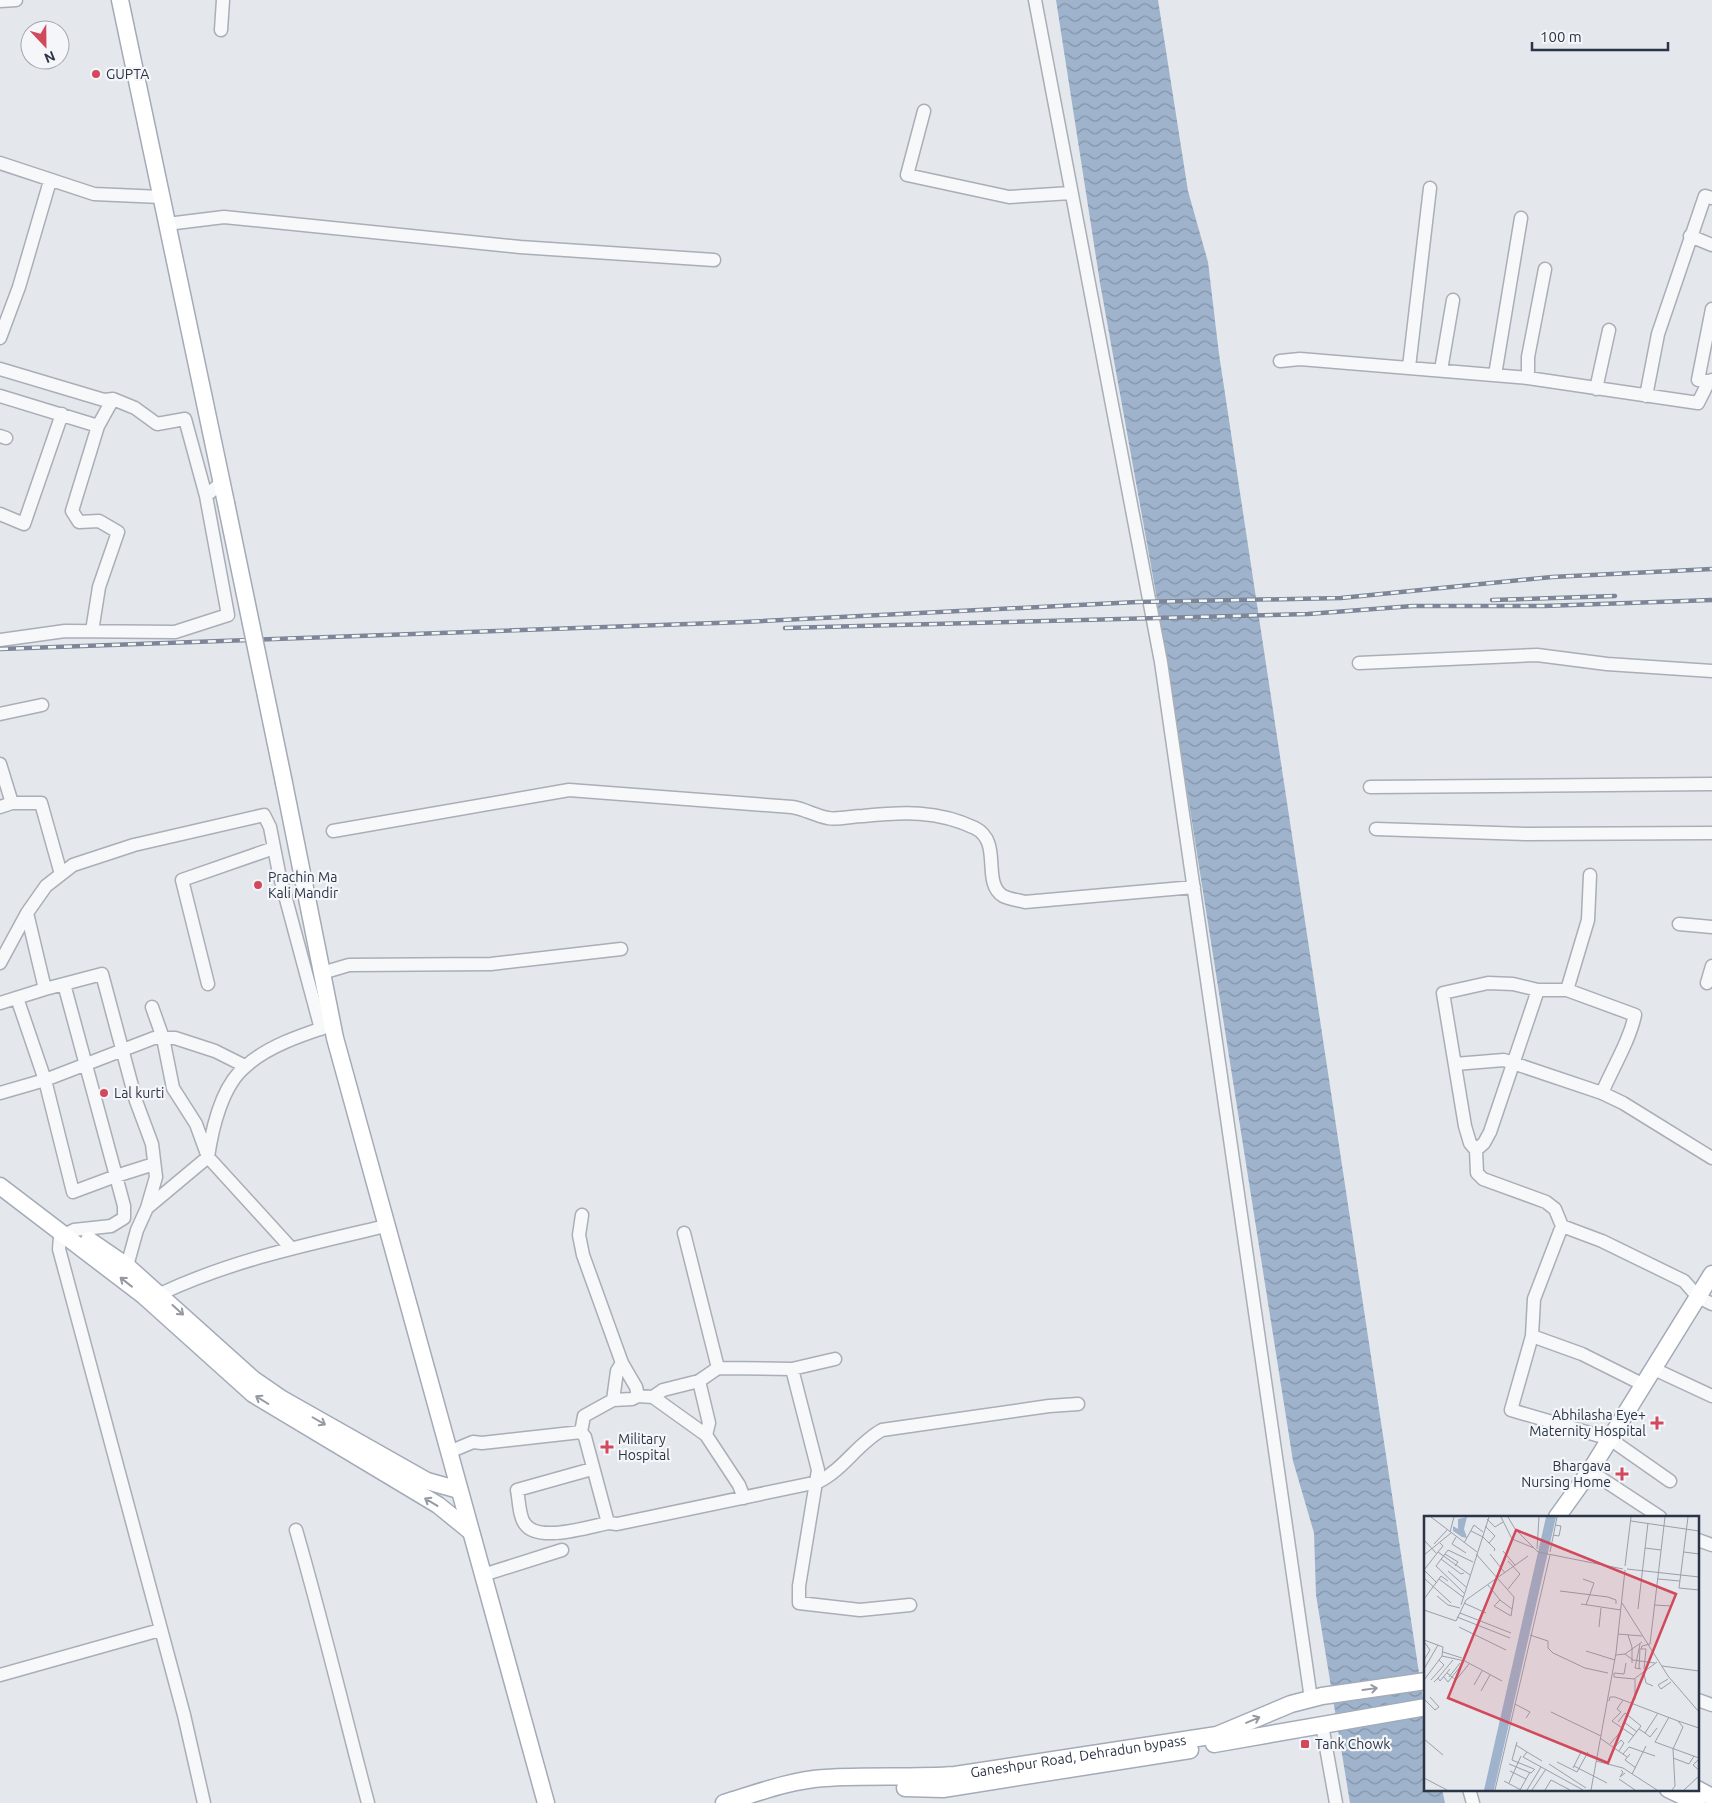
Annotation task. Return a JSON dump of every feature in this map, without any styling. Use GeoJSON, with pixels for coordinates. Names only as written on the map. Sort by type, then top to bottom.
{"type":"FeatureCollection","features":[{"type":"Feature","properties":{"kind":"main road"},"geometry":{"type":"LineString","coordinates":[[120,0],[284,783],[322,973],[327,1027],[386,1226],[546,1803]]}},
{"type":"Feature","properties":{"kind":"main road"},"geometry":{"type":"LineString","coordinates":[[0,1174],[144,1296],[252,1394],[438,1505],[470,1530]]}},
{"type":"Feature","properties":{"kind":"main road"},"geometry":{"type":"LineString","coordinates":[[0,1186],[69,1232],[127,1266],[253,1379],[282,1399],[427,1481],[459,1490]]}},
{"type":"Feature","properties":{"kind":"main road"},"geometry":{"type":"LineString","coordinates":[[1572,1516],[1595,1473],[1707,1300],[1712,1274]]}},
{"type":"Feature","properties":{"kind":"main road"},"geometry":{"type":"LineString","coordinates":[[1615,1442],[1644,1385],[1659,1372]]}},
{"type":"Feature","properties":{"kind":"main road"},"geometry":{"type":"LineString","coordinates":[[1558,1516],[1595,1473]]}},
{"type":"Feature","properties":{"kind":"main road","name":"Ganeshpur Road, Dehradun bypass"},"geometry":{"type":"LineString","coordinates":[[724,1803],[787,1784],[824,1778],[916,1778],[955,1775],[1217,1735],[1291,1704],[1317,1697],[1424,1681]]}},
{"type":"Feature","properties":{"kind":"main road"},"geometry":{"type":"LineString","coordinates":[[760,1803],[810,1789],[943,1788],[1174,1753],[1250,1736],[1424,1707]]}},
{"type":"Feature","properties":{"kind":"main road"},"geometry":{"type":"LineString","coordinates":[[1670,1790],[1697,1803]]}},
{"type":"Feature","properties":{"kind":"main road"},"geometry":{"type":"LineString","coordinates":[[1699,1790],[1712,1797]]}},
{"type":"Feature","properties":{"kind":"street"},"geometry":{"type":"LineString","coordinates":[[0,1],[16,0]]}},
{"type":"Feature","properties":{"kind":"street"},"geometry":{"type":"LineString","coordinates":[[221,30],[223,0]]}},
{"type":"Feature","properties":{"kind":"street"},"geometry":{"type":"LineString","coordinates":[[1035,0],[1161,662],[1317,1697]]}},
{"type":"Feature","properties":{"kind":"street"},"geometry":{"type":"LineString","coordinates":[[924,111],[907,175],[1009,197],[1071,193]]}},
{"type":"Feature","properties":{"kind":"street"},"geometry":{"type":"LineString","coordinates":[[0,164],[94,194],[161,197]]}},
{"type":"Feature","properties":{"kind":"street"},"geometry":{"type":"LineString","coordinates":[[0,338],[19,287],[50,181]]}},
{"type":"Feature","properties":{"kind":"street"},"geometry":{"type":"LineString","coordinates":[[1410,367],[1430,188]]}},
{"type":"Feature","properties":{"kind":"street"},"geometry":{"type":"LineString","coordinates":[[1646,396],[1658,334],[1690,236],[1705,196],[1712,198]]}},
{"type":"Feature","properties":{"kind":"street"},"geometry":{"type":"LineString","coordinates":[[167,224],[224,217],[520,247],[714,260]]}},
{"type":"Feature","properties":{"kind":"street"},"geometry":{"type":"LineString","coordinates":[[1495,375],[1521,218]]}},
{"type":"Feature","properties":{"kind":"street"},"geometry":{"type":"LineString","coordinates":[[1690,236],[1712,245]]}},
{"type":"Feature","properties":{"kind":"street"},"geometry":{"type":"LineString","coordinates":[[1528,378],[1528,357],[1545,269]]}},
{"type":"Feature","properties":{"kind":"street"},"geometry":{"type":"LineString","coordinates":[[1441,370],[1453,300]]}},
{"type":"Feature","properties":{"kind":"street"},"geometry":{"type":"LineString","coordinates":[[1280,361],[1300,359],[1528,378],[1698,403],[1711,381],[1698,380],[1712,309]]}},
{"type":"Feature","properties":{"kind":"street"},"geometry":{"type":"LineString","coordinates":[[1596,389],[1609,330]]}},
{"type":"Feature","properties":{"kind":"street"},"geometry":{"type":"LineString","coordinates":[[0,369],[104,400],[113,399],[135,408],[157,424],[185,419],[206,496],[228,615],[175,632],[65,631],[0,640]]}},
{"type":"Feature","properties":{"kind":"street"},"geometry":{"type":"LineString","coordinates":[[0,396],[98,426]]}},
{"type":"Feature","properties":{"kind":"street"},"geometry":{"type":"LineString","coordinates":[[92,631],[99,587],[118,532],[99,522],[79,522],[72,511],[98,426],[113,399]]}},
{"type":"Feature","properties":{"kind":"street"},"geometry":{"type":"LineString","coordinates":[[0,514],[24,524],[62,414]]}},
{"type":"Feature","properties":{"kind":"street"},"geometry":{"type":"LineString","coordinates":[[206,496],[222,482]]}},
{"type":"Feature","properties":{"kind":"street"},"geometry":{"type":"LineString","coordinates":[[1359,663],[1536,655],[1607,664],[1712,671]]}},
{"type":"Feature","properties":{"kind":"street"},"geometry":{"type":"LineString","coordinates":[[0,714],[42,705]]}},
{"type":"Feature","properties":{"kind":"street"},"geometry":{"type":"LineString","coordinates":[[0,764],[6,805],[41,803],[61,874]]}},
{"type":"Feature","properties":{"kind":"street"},"geometry":{"type":"LineString","coordinates":[[1370,786],[1712,784]]}},
{"type":"Feature","properties":{"kind":"street"},"geometry":{"type":"LineString","coordinates":[[333,831],[569,790],[792,807],[804,809],[829,818],[915,811],[951,818],[977,829],[989,846],[993,880],[996,887],[1001,895],[1009,898],[1025,902],[1194,887]]}},
{"type":"Feature","properties":{"kind":"street"},"geometry":{"type":"LineString","coordinates":[[1,955],[46,886],[73,865],[134,845],[264,815],[270,827],[274,848],[327,1027],[293,1039],[245,1066],[230,1087],[212,1127],[208,1157],[147,1208]]}},
{"type":"Feature","properties":{"kind":"street"},"geometry":{"type":"LineString","coordinates":[[1376,829],[1526,834],[1712,833]]}},
{"type":"Feature","properties":{"kind":"street"},"geometry":{"type":"LineString","coordinates":[[208,984],[182,880],[274,848]]}},
{"type":"Feature","properties":{"kind":"street"},"geometry":{"type":"LineString","coordinates":[[1568,990],[1588,920],[1590,875]]}},
{"type":"Feature","properties":{"kind":"street"},"geometry":{"type":"LineString","coordinates":[[27,913],[45,989]]}},
{"type":"Feature","properties":{"kind":"street"},"geometry":{"type":"LineString","coordinates":[[1679,924],[1712,927]]}},
{"type":"Feature","properties":{"kind":"street"},"geometry":{"type":"LineString","coordinates":[[322,973],[349,965],[491,964],[621,949]]}},
{"type":"Feature","properties":{"kind":"street"},"geometry":{"type":"LineString","coordinates":[[1707,983],[1712,966]]}},
{"type":"Feature","properties":{"kind":"street"},"geometry":{"type":"LineString","coordinates":[[0,1004],[45,989],[102,974],[136,1101],[152,1144],[156,1177],[147,1208],[137,1230],[127,1266]]}},
{"type":"Feature","properties":{"kind":"street"},"geometry":{"type":"LineString","coordinates":[[1602,1093],[1618,1057],[1631,1034],[1635,1015],[1568,990],[1538,990],[1513,984],[1488,983],[1443,993],[1465,1126],[1470,1143],[1476,1150],[1477,1173],[1483,1179],[1546,1202],[1555,1209],[1562,1226],[1534,1300],[1532,1336],[1511,1410],[1615,1442],[1670,1481]]}},
{"type":"Feature","properties":{"kind":"street"},"geometry":{"type":"LineString","coordinates":[[64,984],[124,1206],[124,1218],[111,1226],[69,1232],[60,1237],[61,1258],[184,1715],[204,1803]]}},
{"type":"Feature","properties":{"kind":"street"},"geometry":{"type":"LineString","coordinates":[[1476,1150],[1484,1143],[1490,1132],[1538,990]]}},
{"type":"Feature","properties":{"kind":"street"},"geometry":{"type":"LineString","coordinates":[[18,998],[45,1080],[73,1192],[154,1164]]}},
{"type":"Feature","properties":{"kind":"street"},"geometry":{"type":"LineString","coordinates":[[152,1007],[163,1038],[173,1088],[196,1124],[208,1157],[291,1248]]}},
{"type":"Feature","properties":{"kind":"street"},"geometry":{"type":"LineString","coordinates":[[0,1093],[86,1066],[154,1038],[175,1038],[215,1051],[245,1066]]}},
{"type":"Feature","properties":{"kind":"street"},"geometry":{"type":"LineString","coordinates":[[1455,1064],[1504,1060],[1602,1093],[1623,1102],[1712,1158]]}},
{"type":"Feature","properties":{"kind":"street"},"geometry":{"type":"LineString","coordinates":[[582,1216],[579,1236],[583,1255],[622,1363],[636,1387],[638,1396]]}},
{"type":"Feature","properties":{"kind":"street"},"geometry":{"type":"LineString","coordinates":[[119,1221],[137,1230]]}},
{"type":"Feature","properties":{"kind":"street"},"geometry":{"type":"LineString","coordinates":[[160,1294],[204,1274],[291,1248],[386,1226]]}},
{"type":"Feature","properties":{"kind":"street"},"geometry":{"type":"LineString","coordinates":[[1562,1226],[1602,1241],[1684,1281],[1707,1300]]}},
{"type":"Feature","properties":{"kind":"street"},"geometry":{"type":"LineString","coordinates":[[684,1233],[718,1368]]}},
{"type":"Feature","properties":{"kind":"street"},"geometry":{"type":"LineString","coordinates":[[1532,1336],[1582,1354],[1644,1385]]}},
{"type":"Feature","properties":{"kind":"street"},"geometry":{"type":"LineString","coordinates":[[653,1397],[663,1390],[699,1381],[718,1368],[792,1369],[835,1359]]}},
{"type":"Feature","properties":{"kind":"street"},"geometry":{"type":"LineString","coordinates":[[613,1400],[617,1372],[622,1363]]}},
{"type":"Feature","properties":{"kind":"street"},"geometry":{"type":"LineString","coordinates":[[792,1369],[818,1470],[818,1482],[799,1586],[799,1603],[860,1610],[910,1605]]}},
{"type":"Feature","properties":{"kind":"street"},"geometry":{"type":"LineString","coordinates":[[1659,1372],[1712,1396]]}},
{"type":"Feature","properties":{"kind":"street"},"geometry":{"type":"LineString","coordinates":[[699,1381],[709,1423],[706,1435]]}},
{"type":"Feature","properties":{"kind":"street"},"geometry":{"type":"LineString","coordinates":[[608,1523],[597,1477],[592,1469],[585,1437],[581,1432],[584,1416],[613,1400],[632,1400],[638,1396],[653,1397],[706,1435],[739,1485],[744,1498]]}},
{"type":"Feature","properties":{"kind":"street"},"geometry":{"type":"LineString","coordinates":[[592,1469],[517,1490],[524,1524],[534,1532],[550,1534],[608,1523],[617,1524],[818,1482],[828,1477],[867,1438],[882,1430],[1049,1406],[1078,1404]]}},
{"type":"Feature","properties":{"kind":"street"},"geometry":{"type":"LineString","coordinates":[[449,1452],[473,1442],[482,1444],[581,1432]]}},
{"type":"Feature","properties":{"kind":"street"},"geometry":{"type":"LineString","coordinates":[[1595,1473],[1659,1516]]}},
{"type":"Feature","properties":{"kind":"street"},"geometry":{"type":"LineString","coordinates":[[296,1530],[321,1615],[336,1684],[368,1803]]}},
{"type":"Feature","properties":{"kind":"street"},"geometry":{"type":"LineString","coordinates":[[1700,1541],[1712,1545]]}},
{"type":"Feature","properties":{"kind":"street"},"geometry":{"type":"LineString","coordinates":[[483,1575],[562,1550]]}},
{"type":"Feature","properties":{"kind":"street"},"geometry":{"type":"LineString","coordinates":[[0,1675],[160,1630]]}},
{"type":"Feature","properties":{"kind":"street"},"geometry":{"type":"LineString","coordinates":[[1700,1701],[1712,1705]]}},
{"type":"Feature","properties":{"kind":"street"},"geometry":{"type":"LineString","coordinates":[[1326,1724],[1336,1803]]}},
{"type":"Feature","properties":{"kind":"street"},"geometry":{"type":"LineString","coordinates":[[1469,1790],[1473,1803]]}},
{"type":"Feature","properties":{"kind":"water"},"geometry":{"type":"Polygon","coordinates":[[[1056,0],[1158,0],[1188,191],[1208,262],[1219,354],[1424,1706],[1424,1790],[1442,1790],[1445,1803],[1350,1803],[1316,1595],[1314,1533],[1293,1461],[1155,588],[1100,283],[1056,0]]]}},
{"type":"Feature","properties":{"kind":"railway"},"geometry":{"type":"LineString","coordinates":[[0,649],[744,622],[1137,602],[1341,598],[1552,577],[1712,569]]}},
{"type":"Feature","properties":{"kind":"railway"},"geometry":{"type":"LineString","coordinates":[[1492,600],[1615,596]]}},
{"type":"Feature","properties":{"kind":"railway"},"geometry":{"type":"LineString","coordinates":[[785,628],[1308,614],[1413,606],[1544,606],[1712,600]]}},
{"type":"Feature","properties":{"kind":"place","name":"GUPTA"},"geometry":{"type":"Point","coordinates":[96,74]}},
{"type":"Feature","properties":{"kind":"place","name":"Prachin Ma Kali Mandir"},"geometry":{"type":"Point","coordinates":[258,885]}},
{"type":"Feature","properties":{"kind":"place","name":"Lal kurti"},"geometry":{"type":"Point","coordinates":[104,1093]}},
{"type":"Feature","properties":{"kind":"place","name":"Abhilasha Eye+ Maternity Hospital"},"geometry":{"type":"Point","coordinates":[1657,1423]}},
{"type":"Feature","properties":{"kind":"place","name":"Military Hospital"},"geometry":{"type":"Point","coordinates":[607,1447]}},
{"type":"Feature","properties":{"kind":"place","name":"Bhargava Nursing Home"},"geometry":{"type":"Point","coordinates":[1622,1474]}},
{"type":"Feature","properties":{"kind":"place","name":"Tank Chowk"},"geometry":{"type":"Point","coordinates":[1305,1744]}}]}
